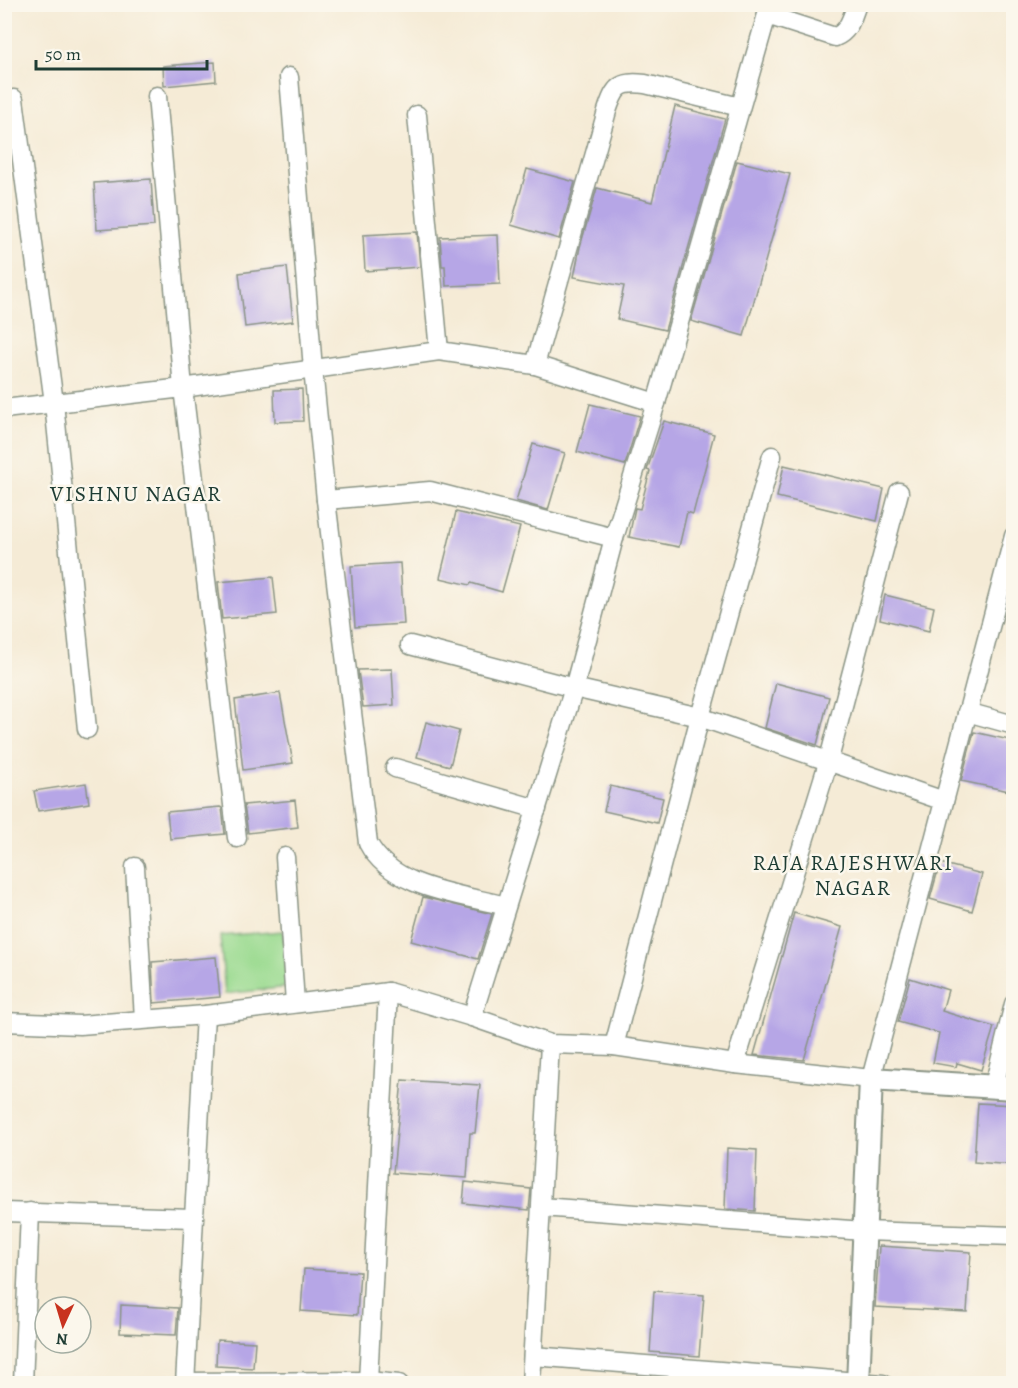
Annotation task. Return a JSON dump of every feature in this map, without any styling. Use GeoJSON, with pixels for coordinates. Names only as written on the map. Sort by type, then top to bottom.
{"type":"FeatureCollection","features":[{"type":"Feature","properties":{"kind":"street"},"geometry":{"type":"LineString","coordinates":[[472,1017],[574,688],[614,538],[656,403],[768,10],[835,37],[847,28],[857,4]]}},
{"type":"Feature","properties":{"kind":"street"},"geometry":{"type":"LineString","coordinates":[[289,77],[326,500],[368,843],[375,856],[388,869],[405,879],[506,906]]}},
{"type":"Feature","properties":{"kind":"street"},"geometry":{"type":"LineString","coordinates":[[535,365],[607,111],[612,95],[619,86],[631,82],[645,84],[740,107]]}},
{"type":"Feature","properties":{"kind":"street"},"geometry":{"type":"LineString","coordinates":[[157,96],[183,388],[237,838]]}},
{"type":"Feature","properties":{"kind":"street"},"geometry":{"type":"LineString","coordinates":[[14,99],[54,403],[87,729]]}},
{"type":"Feature","properties":{"kind":"street"},"geometry":{"type":"LineString","coordinates":[[417,116],[438,351]]}},
{"type":"Feature","properties":{"kind":"street"},"geometry":{"type":"LineString","coordinates":[[4,409],[183,388],[438,351],[535,365],[656,403]]}},
{"type":"Feature","properties":{"kind":"street"},"geometry":{"type":"LineString","coordinates":[[614,1046],[700,717],[772,456]]}},
{"type":"Feature","properties":{"kind":"street"},"geometry":{"type":"LineString","coordinates":[[326,500],[430,490],[614,538]]}},
{"type":"Feature","properties":{"kind":"street"},"geometry":{"type":"LineString","coordinates":[[735,1064],[828,763],[899,492]]}},
{"type":"Feature","properties":{"kind":"street"},"geometry":{"type":"LineString","coordinates":[[858,1383],[871,1079],[1014,536]]}},
{"type":"Feature","properties":{"kind":"street"},"geometry":{"type":"LineString","coordinates":[[410,645],[574,688],[700,717],[828,763],[944,801]]}},
{"type":"Feature","properties":{"kind":"street"},"geometry":{"type":"LineString","coordinates":[[967,712],[1014,725]]}},
{"type":"Feature","properties":{"kind":"street"},"geometry":{"type":"LineString","coordinates":[[395,768],[537,809]]}},
{"type":"Feature","properties":{"kind":"street"},"geometry":{"type":"LineString","coordinates":[[285,857],[296,1003]]}},
{"type":"Feature","properties":{"kind":"street"},"geometry":{"type":"LineString","coordinates":[[135,867],[144,1019]]}},
{"type":"Feature","properties":{"kind":"street"},"geometry":{"type":"LineString","coordinates":[[368,1381],[388,992]]}},
{"type":"Feature","properties":{"kind":"street"},"geometry":{"type":"LineString","coordinates":[[4,1022],[80,1025],[205,1015],[388,992],[472,1017],[550,1044],[614,1046],[735,1064],[871,1079],[1004,1087],[1014,1004]]}},
{"type":"Feature","properties":{"kind":"street"},"geometry":{"type":"LineString","coordinates":[[205,1015],[192,1218],[185,1383],[368,1381],[399,1383]]}},
{"type":"Feature","properties":{"kind":"street"},"geometry":{"type":"LineString","coordinates":[[531,1383],[550,1044]]}},
{"type":"Feature","properties":{"kind":"street"},"geometry":{"type":"LineString","coordinates":[[541,1207],[864,1231],[1014,1236]]}},
{"type":"Feature","properties":{"kind":"street"},"geometry":{"type":"LineString","coordinates":[[4,1212],[192,1218]]}},
{"type":"Feature","properties":{"kind":"street"},"geometry":{"type":"LineString","coordinates":[[23,1383],[30,1212]]}},
{"type":"Feature","properties":{"kind":"street"},"geometry":{"type":"LineString","coordinates":[[533,1356],[858,1383],[883,1383]]}},
{"type":"Feature","properties":{"kind":"green space"},"geometry":{"type":"Polygon","coordinates":[[[283,931],[288,987],[225,994],[220,936],[283,931]]]}},
{"type":"Feature","properties":{"kind":"building"},"geometry":{"type":"Polygon","coordinates":[[[215,62],[216,81],[164,86],[163,66],[215,62]]]}},
{"type":"Feature","properties":{"kind":"building"},"geometry":{"type":"Polygon","coordinates":[[[675,106],[725,119],[665,330],[617,319],[624,286],[574,277],[597,188],[652,202],[675,106]]]}},
{"type":"Feature","properties":{"kind":"building"},"geometry":{"type":"Polygon","coordinates":[[[737,161],[790,174],[744,336],[691,321],[737,161]]]}},
{"type":"Feature","properties":{"kind":"building"},"geometry":{"type":"Polygon","coordinates":[[[527,169],[575,182],[559,239],[511,225],[527,169]]]}},
{"type":"Feature","properties":{"kind":"building"},"geometry":{"type":"Polygon","coordinates":[[[151,179],[154,226],[97,230],[94,183],[151,179]]]}},
{"type":"Feature","properties":{"kind":"building"},"geometry":{"type":"Polygon","coordinates":[[[417,232],[420,267],[365,271],[363,235],[417,232]]]}},
{"type":"Feature","properties":{"kind":"building"},"geometry":{"type":"Polygon","coordinates":[[[498,235],[500,284],[446,286],[440,237],[498,235]]]}},
{"type":"Feature","properties":{"kind":"building"},"geometry":{"type":"Polygon","coordinates":[[[287,267],[293,321],[245,327],[239,273],[287,267]]]}},
{"type":"Feature","properties":{"kind":"building"},"geometry":{"type":"Polygon","coordinates":[[[302,389],[303,421],[275,422],[274,390],[302,389]]]}},
{"type":"Feature","properties":{"kind":"building"},"geometry":{"type":"Polygon","coordinates":[[[590,404],[640,416],[625,465],[577,452],[590,404]]]}},
{"type":"Feature","properties":{"kind":"building"},"geometry":{"type":"Polygon","coordinates":[[[664,421],[714,434],[693,514],[687,512],[679,547],[629,537],[635,508],[640,509],[650,471],[647,470],[664,421]]]}},
{"type":"Feature","properties":{"kind":"building"},"geometry":{"type":"Polygon","coordinates":[[[533,444],[565,453],[548,510],[516,501],[533,444]]]}},
{"type":"Feature","properties":{"kind":"building"},"geometry":{"type":"Polygon","coordinates":[[[784,465],[884,489],[877,521],[777,497],[784,465]]]}},
{"type":"Feature","properties":{"kind":"building"},"geometry":{"type":"Polygon","coordinates":[[[456,512],[520,527],[502,592],[471,583],[470,585],[440,578],[456,512]]]}},
{"type":"Feature","properties":{"kind":"building"},"geometry":{"type":"Polygon","coordinates":[[[400,563],[404,624],[355,627],[351,566],[400,563]]]}},
{"type":"Feature","properties":{"kind":"building"},"geometry":{"type":"Polygon","coordinates":[[[273,577],[277,614],[222,619],[218,582],[273,577]]]}},
{"type":"Feature","properties":{"kind":"building"},"geometry":{"type":"Polygon","coordinates":[[[885,595],[934,607],[929,631],[880,619],[885,595]]]}},
{"type":"Feature","properties":{"kind":"building"},"geometry":{"type":"Polygon","coordinates":[[[392,669],[394,705],[363,707],[358,670],[392,669]]]}},
{"type":"Feature","properties":{"kind":"building"},"geometry":{"type":"Polygon","coordinates":[[[776,683],[829,697],[817,745],[765,728],[776,683]]]}},
{"type":"Feature","properties":{"kind":"building"},"geometry":{"type":"Polygon","coordinates":[[[280,693],[293,763],[243,770],[235,700],[280,693]]]}},
{"type":"Feature","properties":{"kind":"building"},"geometry":{"type":"Polygon","coordinates":[[[426,722],[459,731],[450,766],[417,757],[426,722]]]}},
{"type":"Feature","properties":{"kind":"building"},"geometry":{"type":"Polygon","coordinates":[[[974,732],[1014,741],[1014,792],[961,781],[974,732]]]}},
{"type":"Feature","properties":{"kind":"building"},"geometry":{"type":"Polygon","coordinates":[[[86,783],[89,803],[38,811],[34,791],[86,783]]]}},
{"type":"Feature","properties":{"kind":"building"},"geometry":{"type":"Polygon","coordinates":[[[610,786],[663,798],[657,823],[604,811],[610,786]]]}},
{"type":"Feature","properties":{"kind":"building"},"geometry":{"type":"Polygon","coordinates":[[[295,800],[298,827],[248,833],[244,805],[295,800]]]}},
{"type":"Feature","properties":{"kind":"building"},"geometry":{"type":"Polygon","coordinates":[[[220,807],[225,834],[170,839],[167,812],[220,807]]]}},
{"type":"Feature","properties":{"kind":"building"},"geometry":{"type":"Polygon","coordinates":[[[940,863],[982,874],[972,911],[930,899],[940,863]]]}},
{"type":"Feature","properties":{"kind":"building"},"geometry":{"type":"Polygon","coordinates":[[[423,897],[492,914],[478,959],[411,941],[423,897]]]}},
{"type":"Feature","properties":{"kind":"building"},"geometry":{"type":"Polygon","coordinates":[[[794,913],[842,927],[804,1060],[754,1055],[794,913]]]}},
{"type":"Feature","properties":{"kind":"building"},"geometry":{"type":"Polygon","coordinates":[[[216,957],[220,997],[154,1003],[152,962],[216,957]]]}},
{"type":"Feature","properties":{"kind":"building"},"geometry":{"type":"Polygon","coordinates":[[[910,978],[948,990],[942,1011],[994,1027],[981,1070],[957,1063],[956,1067],[933,1063],[939,1033],[898,1022],[910,978]]]}},
{"type":"Feature","properties":{"kind":"building"},"geometry":{"type":"Polygon","coordinates":[[[402,1080],[480,1085],[475,1133],[470,1133],[467,1178],[393,1173],[402,1080]]]}},
{"type":"Feature","properties":{"kind":"building"},"geometry":{"type":"Polygon","coordinates":[[[978,1103],[1014,1105],[1014,1165],[974,1162],[978,1103]]]}},
{"type":"Feature","properties":{"kind":"building"},"geometry":{"type":"Polygon","coordinates":[[[727,1148],[757,1150],[755,1211],[725,1209],[727,1148]]]}},
{"type":"Feature","properties":{"kind":"building"},"geometry":{"type":"Polygon","coordinates":[[[465,1182],[531,1189],[529,1210],[463,1203],[465,1182]]]}},
{"type":"Feature","properties":{"kind":"building"},"geometry":{"type":"Polygon","coordinates":[[[879,1246],[971,1252],[967,1312],[875,1307],[879,1246]]]}},
{"type":"Feature","properties":{"kind":"building"},"geometry":{"type":"Polygon","coordinates":[[[304,1269],[360,1272],[357,1315],[301,1311],[304,1269]]]}},
{"type":"Feature","properties":{"kind":"building"},"geometry":{"type":"Polygon","coordinates":[[[654,1291],[704,1295],[699,1356],[650,1352],[654,1291]]]}},
{"type":"Feature","properties":{"kind":"building"},"geometry":{"type":"Polygon","coordinates":[[[121,1305],[178,1308],[176,1335],[120,1333],[121,1305]]]}},
{"type":"Feature","properties":{"kind":"building"},"geometry":{"type":"Polygon","coordinates":[[[217,1340],[255,1342],[253,1368],[216,1366],[217,1340]]]}},
{"type":"Feature","properties":{"kind":"district","name":"VISHNU NAGAR"},"geometry":{"type":"Point","coordinates":[136,494]}},
{"type":"Feature","properties":{"kind":"district","name":"RAJA RAJESHWARI NAGAR"},"geometry":{"type":"Point","coordinates":[853,876]}}]}
